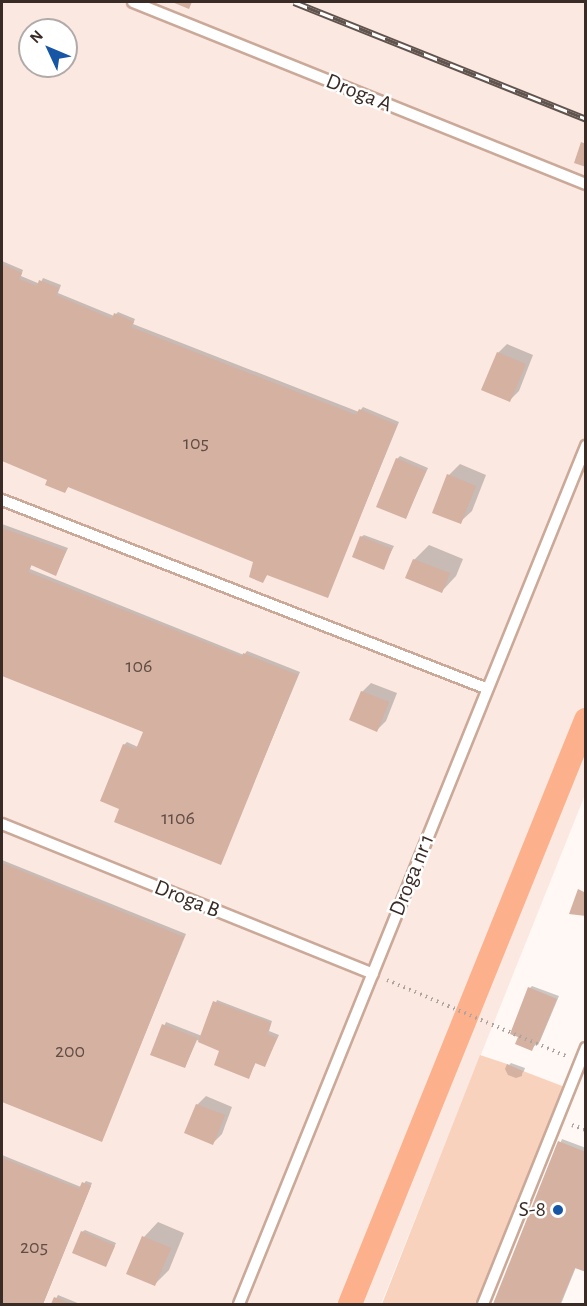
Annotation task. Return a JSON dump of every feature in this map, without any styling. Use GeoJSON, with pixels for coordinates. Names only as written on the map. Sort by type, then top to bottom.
{"type":"FeatureCollection","features":[{"type":"Feature","properties":{"kind":"lane","name":"Droga A"},"geometry":{"type":"LineString","coordinates":[[133,2],[585,184]]}},
{"type":"Feature","properties":{"kind":"lane","name":"Droga nr 1"},"geometry":{"type":"LineString","coordinates":[[239,1305],[585,446]]}},
{"type":"Feature","properties":{"kind":"lane"},"geometry":{"type":"LineString","coordinates":[[2,500],[488,689]]}},
{"type":"Feature","properties":{"kind":"lane","name":"Droga B"},"geometry":{"type":"LineString","coordinates":[[2,824],[373,974]]}},
{"type":"Feature","properties":{"kind":"lane"},"geometry":{"type":"LineString","coordinates":[[483,1305],[585,1048]]}},
{"type":"Feature","properties":{"kind":"path"},"geometry":{"type":"LineString","coordinates":[[373,974],[579,1062]]}},
{"type":"Feature","properties":{"kind":"shaded area"},"geometry":{"type":"Polygon","coordinates":[[[2,2],[585,2],[585,795],[381,1304],[2,1304],[2,2]]]}},
{"type":"Feature","properties":{"kind":"shaded area"},"geometry":{"type":"Polygon","coordinates":[[[480,1055],[507,1064],[522,1076],[523,1071],[570,1089],[483,1304],[382,1304],[480,1055]]]}},
{"type":"Feature","properties":{"kind":"building"},"geometry":{"type":"Polygon","coordinates":[[[172,2],[192,2],[189,9],[172,2]]]}},
{"type":"Feature","properties":{"kind":"building"},"geometry":{"type":"Polygon","coordinates":[[[581,142],[586,144],[586,167],[574,163],[581,142]]]}},
{"type":"Feature","properties":{"kind":"building"},"geometry":{"type":"Polygon","coordinates":[[[2,264],[22,273],[19,279],[37,286],[39,280],[59,288],[56,295],[112,319],[114,313],[134,322],[131,327],[356,415],[359,409],[397,425],[328,598],[267,575],[263,583],[249,577],[253,562],[68,487],[65,493],[45,485],[47,480],[2,461],[2,264]]]}},
{"type":"Feature","properties":{"kind":"building"},"geometry":{"type":"Polygon","coordinates":[[[497,352],[526,364],[510,402],[481,390],[497,352]]]}},
{"type":"Feature","properties":{"kind":"building"},"geometry":{"type":"Polygon","coordinates":[[[396,458],[426,471],[406,519],[376,507],[396,458]]]}},
{"type":"Feature","properties":{"kind":"building"},"geometry":{"type":"Polygon","coordinates":[[[447,474],[476,486],[461,524],[432,513],[447,474]]]}},
{"type":"Feature","properties":{"kind":"building"},"geometry":{"type":"Polygon","coordinates":[[[2,528],[66,551],[56,576],[31,565],[28,572],[242,657],[243,653],[298,675],[221,865],[114,822],[119,809],[100,801],[123,744],[136,749],[143,732],[2,676],[2,528]]]}},
{"type":"Feature","properties":{"kind":"building"},"geometry":{"type":"Polygon","coordinates":[[[360,536],[392,549],[384,570],[352,557],[360,536]]]}},
{"type":"Feature","properties":{"kind":"building"},"geometry":{"type":"Polygon","coordinates":[[[413,559],[450,573],[442,593],[405,578],[413,559]]]}},
{"type":"Feature","properties":{"kind":"building"},"geometry":{"type":"Polygon","coordinates":[[[361,691],[389,702],[377,732],[349,720],[361,691]]]}},
{"type":"Feature","properties":{"kind":"building"},"geometry":{"type":"Polygon","coordinates":[[[2,863],[184,937],[102,1142],[2,1102],[2,863]]]}},
{"type":"Feature","properties":{"kind":"building"},"geometry":{"type":"Polygon","coordinates":[[[578,889],[586,893],[586,916],[569,914],[578,889]]]}},
{"type":"Feature","properties":{"kind":"building"},"geometry":{"type":"Polygon","coordinates":[[[528,987],[557,999],[538,1045],[535,1044],[532,1051],[515,1044],[518,1037],[510,1034],[528,987]]]}},
{"type":"Feature","properties":{"kind":"building"},"geometry":{"type":"Polygon","coordinates":[[[213,1001],[271,1023],[267,1034],[277,1038],[265,1067],[255,1063],[249,1079],[214,1065],[219,1051],[198,1042],[213,1001]]]}},
{"type":"Feature","properties":{"kind":"building"},"geometry":{"type":"Polygon","coordinates":[[[162,1024],[197,1038],[185,1068],[150,1055],[162,1024]]]}},
{"type":"Feature","properties":{"kind":"building"},"geometry":{"type":"Polygon","coordinates":[[[507,1064],[523,1071],[522,1076],[516,1078],[508,1075],[505,1069],[507,1064]]]}},
{"type":"Feature","properties":{"kind":"building"},"geometry":{"type":"Polygon","coordinates":[[[196,1104],[225,1115],[213,1145],[184,1133],[196,1104]]]}},
{"type":"Feature","properties":{"kind":"building","name":"S-8"},"geometry":{"type":"Polygon","coordinates":[[[558,1141],[586,1152],[586,1272],[575,1268],[560,1304],[493,1304],[558,1141]]]}},
{"type":"Feature","properties":{"kind":"building"},"geometry":{"type":"Polygon","coordinates":[[[2,1158],[79,1189],[82,1182],[91,1186],[43,1304],[2,1304],[2,1158]]]}},
{"type":"Feature","properties":{"kind":"building"},"geometry":{"type":"Polygon","coordinates":[[[81,1231],[115,1246],[106,1267],[72,1253],[81,1231]]]}},
{"type":"Feature","properties":{"kind":"building"},"geometry":{"type":"Polygon","coordinates":[[[142,1236],[171,1248],[155,1286],[126,1274],[142,1236]]]}},
{"type":"Feature","properties":{"kind":"building"},"geometry":{"type":"Polygon","coordinates":[[[54,1297],[72,1304],[51,1304],[54,1297]]]}},
{"type":"Feature","properties":{"kind":"waterway"},"geometry":{"type":"LineString","coordinates":[[350,1304],[586,720]]}},
{"type":"Feature","properties":{"kind":"railway"},"geometry":{"type":"LineString","coordinates":[[294,2],[586,119]]}},
{"type":"Feature","properties":{"kind":"place","name":"S-8"},"geometry":{"type":"Point","coordinates":[558,1210]}}]}
